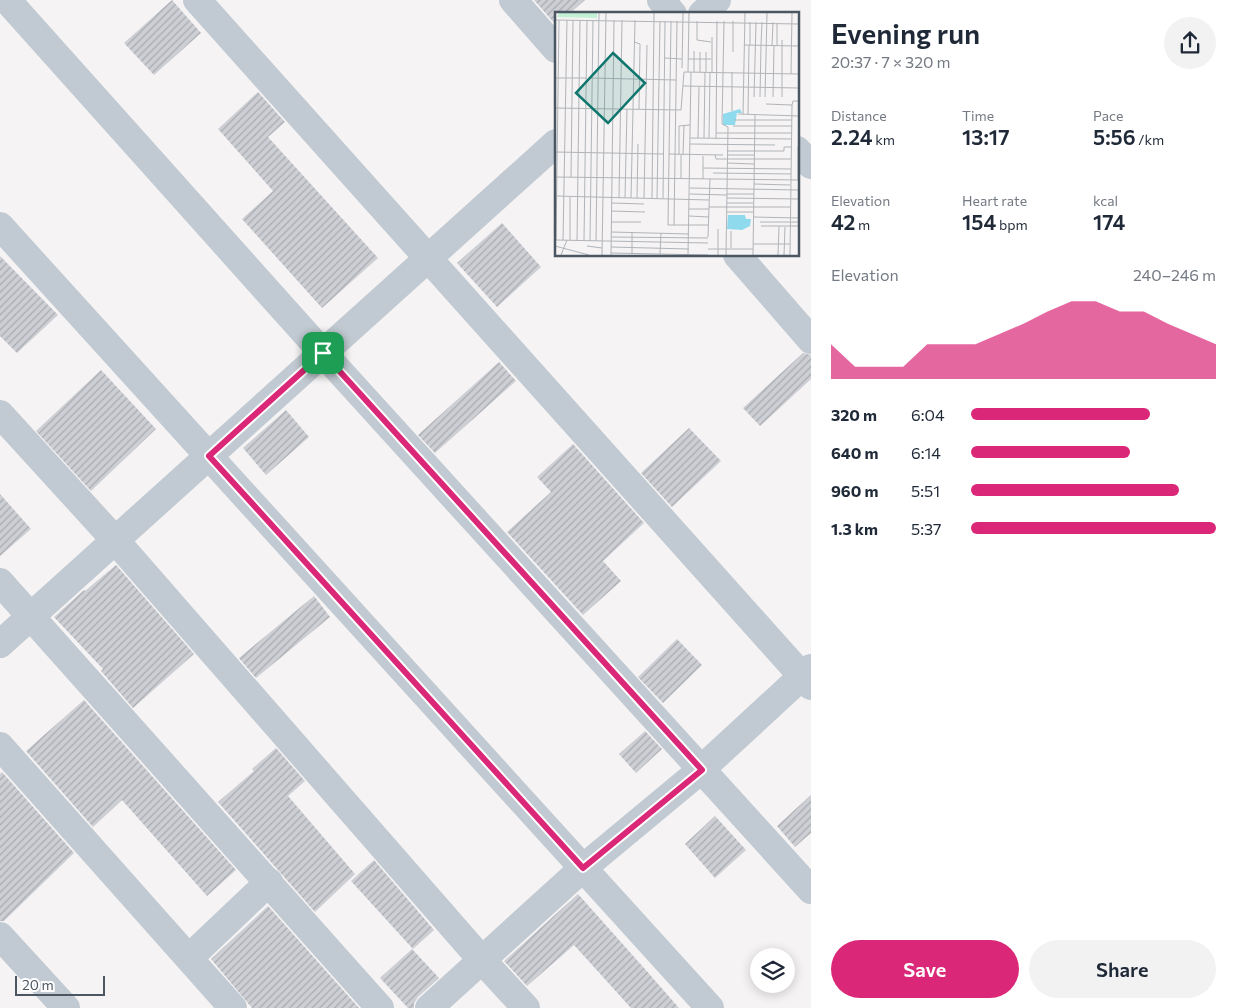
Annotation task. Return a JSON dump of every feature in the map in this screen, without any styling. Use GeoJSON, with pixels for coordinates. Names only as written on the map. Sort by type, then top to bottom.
{"type":"FeatureCollection","features":[{"type":"Feature","properties":{"kind":"street"},"geometry":{"type":"LineString","coordinates":[[7,0],[323,353],[811,890]]}},
{"type":"Feature","properties":{"kind":"street"},"geometry":{"type":"LineString","coordinates":[[197,0],[808,677],[702,770],[583,868],[429,1008]]}},
{"type":"Feature","properties":{"kind":"street"},"geometry":{"type":"LineString","coordinates":[[512,0],[555,48]]}},
{"type":"Feature","properties":{"kind":"street"},"geometry":{"type":"LineString","coordinates":[[662,0],[672,12]]}},
{"type":"Feature","properties":{"kind":"street"},"geometry":{"type":"LineString","coordinates":[[704,12],[717,0]]}},
{"type":"Feature","properties":{"kind":"street"},"geometry":{"type":"LineString","coordinates":[[0,644],[555,144]]}},
{"type":"Feature","properties":{"kind":"street"},"geometry":{"type":"LineString","coordinates":[[798,151],[811,165]]}},
{"type":"Feature","properties":{"kind":"street"},"geometry":{"type":"LineString","coordinates":[[0,226],[710,1008]]}},
{"type":"Feature","properties":{"kind":"street"},"geometry":{"type":"LineString","coordinates":[[738,256],[811,340]]}},
{"type":"Feature","properties":{"kind":"street"},"geometry":{"type":"LineString","coordinates":[[0,414],[115,540],[526,1008]]}},
{"type":"Feature","properties":{"kind":"street"},"geometry":{"type":"LineString","coordinates":[[0,582],[380,1008]]}},
{"type":"Feature","properties":{"kind":"street"},"geometry":{"type":"LineString","coordinates":[[0,746],[233,1008]]}},
{"type":"Feature","properties":{"kind":"street"},"geometry":{"type":"LineString","coordinates":[[189,958],[268,882]]}},
{"type":"Feature","properties":{"kind":"street"},"geometry":{"type":"LineString","coordinates":[[0,936],[66,1008]]}},
{"type":"Feature","properties":{"kind":"building"},"geometry":{"type":"Polygon","coordinates":[[[172,0],[201,33],[154,75],[124,43],[172,0]]]}},
{"type":"Feature","properties":{"kind":"building"},"geometry":{"type":"Polygon","coordinates":[[[534,0],[585,0],[571,12],[555,12],[555,24],[534,0]]]}},
{"type":"Feature","properties":{"kind":"building"},"geometry":{"type":"Polygon","coordinates":[[[258,92],[285,122],[268,137],[378,258],[322,308],[242,219],[273,191],[218,129],[258,92]]]}},
{"type":"Feature","properties":{"kind":"building"},"geometry":{"type":"Polygon","coordinates":[[[502,223],[541,267],[497,307],[457,263],[502,223]]]}},
{"type":"Feature","properties":{"kind":"building"},"geometry":{"type":"Polygon","coordinates":[[[0,256],[58,315],[17,353],[0,336],[0,256]]]}},
{"type":"Feature","properties":{"kind":"building"},"geometry":{"type":"Polygon","coordinates":[[[803,353],[811,355],[811,379],[760,426],[743,408],[803,353]]]}},
{"type":"Feature","properties":{"kind":"building"},"geometry":{"type":"Polygon","coordinates":[[[499,362],[516,381],[435,453],[418,435],[499,362]]]}},
{"type":"Feature","properties":{"kind":"building"},"geometry":{"type":"Polygon","coordinates":[[[101,370],[156,429],[91,491],[36,431],[101,370]]]}},
{"type":"Feature","properties":{"kind":"building"},"geometry":{"type":"Polygon","coordinates":[[[286,410],[309,437],[266,475],[243,448],[286,410]]]}},
{"type":"Feature","properties":{"kind":"building"},"geometry":{"type":"Polygon","coordinates":[[[689,428],[721,461],[672,507],[641,473],[689,428]]]}},
{"type":"Feature","properties":{"kind":"building"},"geometry":{"type":"Polygon","coordinates":[[[573,444],[644,523],[603,561],[621,581],[583,615],[507,532],[551,492],[537,477],[573,444]]]}},
{"type":"Feature","properties":{"kind":"building"},"geometry":{"type":"Polygon","coordinates":[[[0,494],[31,529],[0,556],[0,494]]]}},
{"type":"Feature","properties":{"kind":"building"},"geometry":{"type":"Polygon","coordinates":[[[116,565],[194,654],[133,708],[101,671],[103,669],[54,617],[116,565]]]}},
{"type":"Feature","properties":{"kind":"building"},"geometry":{"type":"Polygon","coordinates":[[[314,596],[330,617],[256,678],[239,658],[314,596]]]}},
{"type":"Feature","properties":{"kind":"building"},"geometry":{"type":"Polygon","coordinates":[[[677,639],[702,665],[663,703],[638,677],[677,639]]]}},
{"type":"Feature","properties":{"kind":"building"},"geometry":{"type":"Polygon","coordinates":[[[84,700],[236,870],[207,896],[122,800],[93,827],[26,751],[84,700]]]}},
{"type":"Feature","properties":{"kind":"building"},"geometry":{"type":"Polygon","coordinates":[[[645,731],[662,749],[636,773],[619,754],[645,731]]]}},
{"type":"Feature","properties":{"kind":"building"},"geometry":{"type":"Polygon","coordinates":[[[276,748],[305,781],[288,796],[355,874],[315,912],[218,802],[254,771],[252,769],[276,748]]]}},
{"type":"Feature","properties":{"kind":"building"},"geometry":{"type":"Polygon","coordinates":[[[2,772],[74,853],[4,921],[0,921],[0,774],[2,772]]]}},
{"type":"Feature","properties":{"kind":"building"},"geometry":{"type":"Polygon","coordinates":[[[811,795],[811,833],[795,847],[777,826],[811,795]]]}},
{"type":"Feature","properties":{"kind":"building"},"geometry":{"type":"Polygon","coordinates":[[[715,816],[746,850],[715,878],[685,844],[715,816]]]}},
{"type":"Feature","properties":{"kind":"building"},"geometry":{"type":"Polygon","coordinates":[[[374,860],[434,930],[413,949],[351,881],[374,860]]]}},
{"type":"Feature","properties":{"kind":"building"},"geometry":{"type":"Polygon","coordinates":[[[578,894],[679,1008],[631,1008],[574,945],[527,986],[504,961],[578,894]]]}},
{"type":"Feature","properties":{"kind":"building"},"geometry":{"type":"Polygon","coordinates":[[[268,906],[359,1008],[252,1008],[211,959],[268,906]]]}},
{"type":"Feature","properties":{"kind":"building"},"geometry":{"type":"Polygon","coordinates":[[[412,949],[439,978],[418,997],[414,1003],[414,1008],[408,1008],[380,978],[412,949]]]}},
{"type":"Feature","properties":{"kind":"route"},"geometry":{"type":"LineString","coordinates":[[323,353],[702,770],[583,868],[209,456],[323,353]]}}]}
